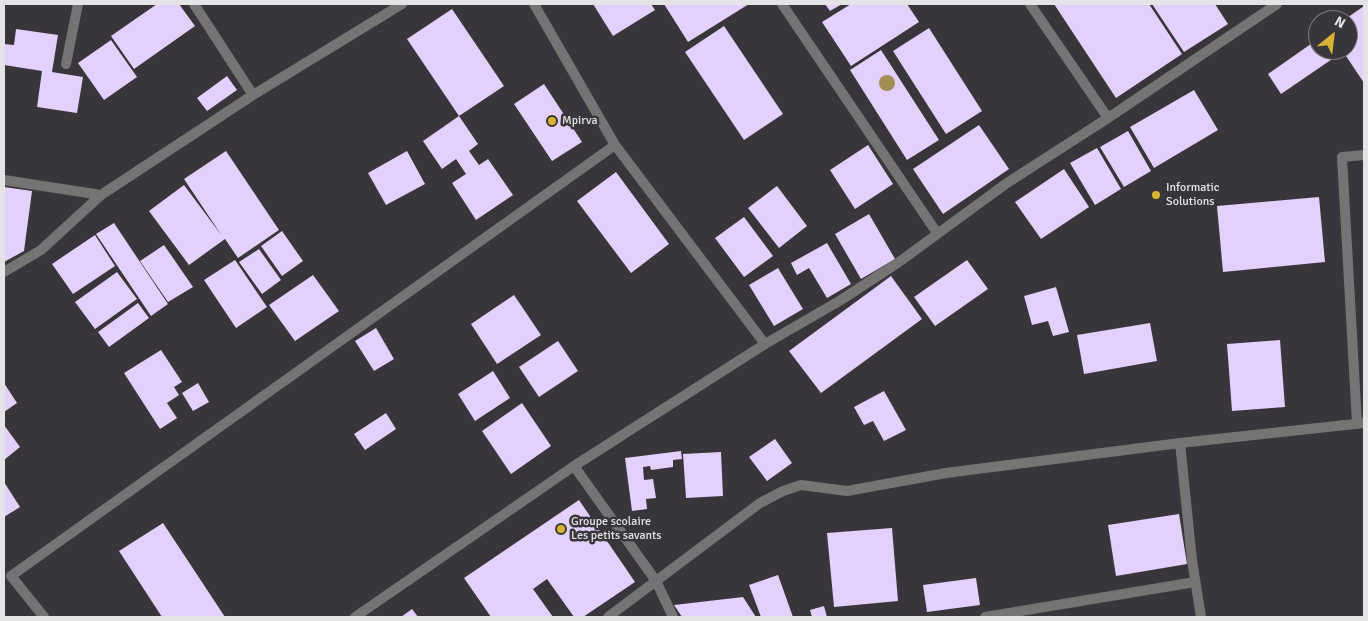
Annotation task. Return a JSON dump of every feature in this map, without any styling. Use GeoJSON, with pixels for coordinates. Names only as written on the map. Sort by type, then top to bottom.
{"type":"FeatureCollection","features":[{"type":"Feature","properties":{"kind":"street"},"geometry":{"type":"LineString","coordinates":[[66,64],[78,4]]}},
{"type":"Feature","properties":{"kind":"street"},"geometry":{"type":"LineString","coordinates":[[194,4],[253,95]]}},
{"type":"Feature","properties":{"kind":"street"},"geometry":{"type":"LineString","coordinates":[[4,272],[40,250],[101,195],[253,95],[402,4]]}},
{"type":"Feature","properties":{"kind":"street"},"geometry":{"type":"LineString","coordinates":[[534,4],[615,145],[765,344]]}},
{"type":"Feature","properties":{"kind":"street"},"geometry":{"type":"LineString","coordinates":[[782,4],[937,233]]}},
{"type":"Feature","properties":{"kind":"street"},"geometry":{"type":"LineString","coordinates":[[1030,4],[1108,118]]}},
{"type":"Feature","properties":{"kind":"street"},"geometry":{"type":"LineString","coordinates":[[355,617],[574,466],[765,344],[850,294],[899,262],[1007,183],[1108,118],[1277,4]]}},
{"type":"Feature","properties":{"kind":"street"},"geometry":{"type":"LineString","coordinates":[[44,617],[11,576],[615,145]]}},
{"type":"Feature","properties":{"kind":"street"},"geometry":{"type":"LineString","coordinates":[[608,617],[760,503],[783,490],[801,485],[847,491],[888,485],[946,472],[1180,443],[1361,424],[1342,157],[1364,155]]}},
{"type":"Feature","properties":{"kind":"street"},"geometry":{"type":"LineString","coordinates":[[4,180],[101,195]]}},
{"type":"Feature","properties":{"kind":"street"},"geometry":{"type":"LineString","coordinates":[[1180,443],[1195,582],[1201,617]]}},
{"type":"Feature","properties":{"kind":"street"},"geometry":{"type":"LineString","coordinates":[[574,466],[656,581],[673,617]]}},
{"type":"Feature","properties":{"kind":"street"},"geometry":{"type":"LineString","coordinates":[[985,617],[1195,582]]}},
{"type":"Feature","properties":{"kind":"building"},"geometry":{"type":"Polygon","coordinates":[[[157,4],[179,4],[195,26],[134,69],[111,36],[157,4]]]}},
{"type":"Feature","properties":{"kind":"building"},"geometry":{"type":"Polygon","coordinates":[[[593,4],[651,4],[655,10],[613,36],[593,4]]]}},
{"type":"Feature","properties":{"kind":"building"},"geometry":{"type":"Polygon","coordinates":[[[664,4],[749,4],[688,42],[664,4]]]}},
{"type":"Feature","properties":{"kind":"building"},"geometry":{"type":"Polygon","coordinates":[[[825,4],[842,4],[830,11],[825,4]]]}},
{"type":"Feature","properties":{"kind":"building"},"geometry":{"type":"Polygon","coordinates":[[[851,4],[907,4],[919,22],[851,66],[822,22],[851,4]]]}},
{"type":"Feature","properties":{"kind":"building"},"geometry":{"type":"Polygon","coordinates":[[[1054,4],[1149,4],[1182,54],[1116,98],[1054,4]]]}},
{"type":"Feature","properties":{"kind":"building"},"geometry":{"type":"Polygon","coordinates":[[[1152,4],[1215,4],[1228,24],[1184,52],[1152,4]]]}},
{"type":"Feature","properties":{"kind":"building"},"geometry":{"type":"Polygon","coordinates":[[[1364,6],[1364,83],[1349,60],[1358,60],[1358,10],[1364,6]]]}},
{"type":"Feature","properties":{"kind":"building"},"geometry":{"type":"Polygon","coordinates":[[[452,9],[504,86],[459,116],[407,39],[452,9]]]}},
{"type":"Feature","properties":{"kind":"building"},"geometry":{"type":"Polygon","coordinates":[[[724,26],[783,114],[744,140],[685,52],[724,26]]]}},
{"type":"Feature","properties":{"kind":"building"},"geometry":{"type":"Polygon","coordinates":[[[929,28],[982,111],[946,134],[893,51],[929,28]]]}},
{"type":"Feature","properties":{"kind":"building"},"geometry":{"type":"Polygon","coordinates":[[[16,29],[58,35],[52,72],[83,77],[77,113],[37,107],[42,71],[4,65],[4,44],[14,45],[16,29]]]}},
{"type":"Feature","properties":{"kind":"building"},"geometry":{"type":"Polygon","coordinates":[[[111,40],[137,77],[104,100],[78,63],[111,40]]]}},
{"type":"Feature","properties":{"kind":"building"},"geometry":{"type":"Polygon","coordinates":[[[1308,46],[1308,60],[1331,60],[1281,94],[1268,74],[1308,46]]]}},
{"type":"Feature","properties":{"kind":"building"},"geometry":{"type":"Polygon","coordinates":[[[881,50],[939,140],[907,160],[850,70],[881,50]]]}},
{"type":"Feature","properties":{"kind":"building"},"geometry":{"type":"Polygon","coordinates":[[[227,76],[237,90],[207,111],[197,98],[227,76]]]}},
{"type":"Feature","properties":{"kind":"building"},"geometry":{"type":"Polygon","coordinates":[[[544,84],[582,142],[552,161],[514,104],[544,84]]]}},
{"type":"Feature","properties":{"kind":"building"},"geometry":{"type":"Polygon","coordinates":[[[1194,90],[1218,130],[1154,168],[1130,127],[1194,90]]]}},
{"type":"Feature","properties":{"kind":"building"},"geometry":{"type":"Polygon","coordinates":[[[459,116],[478,144],[469,151],[479,165],[488,159],[513,195],[476,220],[452,183],[466,174],[456,159],[442,169],[423,141],[459,116]]]}},
{"type":"Feature","properties":{"kind":"building"},"geometry":{"type":"Polygon","coordinates":[[[979,125],[1009,169],[943,214],[913,169],[979,125]]]}},
{"type":"Feature","properties":{"kind":"building"},"geometry":{"type":"Polygon","coordinates":[[[1128,131],[1151,171],[1124,187],[1100,147],[1128,131]]]}},
{"type":"Feature","properties":{"kind":"building"},"geometry":{"type":"Polygon","coordinates":[[[868,145],[893,184],[855,209],[830,170],[868,145]]]}},
{"type":"Feature","properties":{"kind":"building"},"geometry":{"type":"Polygon","coordinates":[[[1097,148],[1121,189],[1095,205],[1070,163],[1097,148]]]}},
{"type":"Feature","properties":{"kind":"building"},"geometry":{"type":"Polygon","coordinates":[[[226,151],[279,230],[238,258],[225,239],[189,265],[149,211],[184,185],[222,236],[184,179],[226,151]]]}},
{"type":"Feature","properties":{"kind":"building"},"geometry":{"type":"Polygon","coordinates":[[[407,151],[425,184],[386,205],[368,173],[407,151]]]}},
{"type":"Feature","properties":{"kind":"building"},"geometry":{"type":"Polygon","coordinates":[[[1064,169],[1089,207],[1041,239],[1015,202],[1064,169]]]}},
{"type":"Feature","properties":{"kind":"building"},"geometry":{"type":"Polygon","coordinates":[[[616,172],[669,244],[631,273],[577,201],[616,172]]]}},
{"type":"Feature","properties":{"kind":"building"},"geometry":{"type":"Polygon","coordinates":[[[777,186],[807,226],[779,248],[748,208],[777,186]]]}},
{"type":"Feature","properties":{"kind":"building"},"geometry":{"type":"Polygon","coordinates":[[[4,187],[32,191],[24,251],[4,262],[4,187]]]}},
{"type":"Feature","properties":{"kind":"building"},"geometry":{"type":"Polygon","coordinates":[[[1319,197],[1325,262],[1223,272],[1217,206],[1319,197]]]}},
{"type":"Feature","properties":{"kind":"building"},"geometry":{"type":"Polygon","coordinates":[[[869,214],[895,259],[861,279],[835,234],[869,214]]]}},
{"type":"Feature","properties":{"kind":"building"},"geometry":{"type":"Polygon","coordinates":[[[744,217],[773,256],[744,277],[715,238],[744,217]]]}},
{"type":"Feature","properties":{"kind":"building"},"geometry":{"type":"Polygon","coordinates":[[[114,223],[168,304],[151,316],[96,234],[114,223]]]}},
{"type":"Feature","properties":{"kind":"building"},"geometry":{"type":"Polygon","coordinates":[[[282,231],[303,261],[282,276],[261,246],[282,231]]]}},
{"type":"Feature","properties":{"kind":"building"},"geometry":{"type":"Polygon","coordinates":[[[95,235],[115,266],[73,294],[52,264],[95,235]]]}},
{"type":"Feature","properties":{"kind":"building"},"geometry":{"type":"Polygon","coordinates":[[[827,243],[851,284],[827,298],[809,268],[797,275],[791,263],[827,243]]]}},
{"type":"Feature","properties":{"kind":"building"},"geometry":{"type":"Polygon","coordinates":[[[164,245],[193,287],[168,302],[140,261],[164,245]]]}},
{"type":"Feature","properties":{"kind":"building"},"geometry":{"type":"Polygon","coordinates":[[[259,249],[281,280],[262,294],[239,262],[259,249]]]}},
{"type":"Feature","properties":{"kind":"building"},"geometry":{"type":"Polygon","coordinates":[[[235,260],[267,307],[236,328],[204,280],[235,260]]]}},
{"type":"Feature","properties":{"kind":"building"},"geometry":{"type":"Polygon","coordinates":[[[967,260],[988,289],[935,326],[914,297],[967,260]]]}},
{"type":"Feature","properties":{"kind":"building"},"geometry":{"type":"Polygon","coordinates":[[[778,268],[803,309],[774,326],[749,285],[778,268]]]}},
{"type":"Feature","properties":{"kind":"building"},"geometry":{"type":"Polygon","coordinates":[[[117,272],[137,299],[95,329],[75,302],[117,272]]]}},
{"type":"Feature","properties":{"kind":"building"},"geometry":{"type":"Polygon","coordinates":[[[313,275],[339,311],[295,341],[269,305],[313,275]]]}},
{"type":"Feature","properties":{"kind":"building"},"geometry":{"type":"Polygon","coordinates":[[[891,276],[922,319],[821,393],[789,351],[891,276]]]}},
{"type":"Feature","properties":{"kind":"building"},"geometry":{"type":"Polygon","coordinates":[[[1056,287],[1069,332],[1053,336],[1048,321],[1032,325],[1024,296],[1056,287]]]}},
{"type":"Feature","properties":{"kind":"building"},"geometry":{"type":"Polygon","coordinates":[[[514,295],[541,335],[497,364],[471,324],[514,295]]]}},
{"type":"Feature","properties":{"kind":"building"},"geometry":{"type":"Polygon","coordinates":[[[138,303],[149,318],[109,347],[98,332],[138,303]]]}},
{"type":"Feature","properties":{"kind":"building"},"geometry":{"type":"Polygon","coordinates":[[[1150,323],[1157,361],[1084,374],[1077,335],[1150,323]]]}},
{"type":"Feature","properties":{"kind":"building"},"geometry":{"type":"Polygon","coordinates":[[[376,328],[394,359],[374,371],[355,341],[376,328]]]}},
{"type":"Feature","properties":{"kind":"building"},"geometry":{"type":"Polygon","coordinates":[[[1280,340],[1285,407],[1232,411],[1227,344],[1280,340]]]}},
{"type":"Feature","properties":{"kind":"building"},"geometry":{"type":"Polygon","coordinates":[[[558,341],[578,371],[539,397],[519,367],[558,341]]]}},
{"type":"Feature","properties":{"kind":"building"},"geometry":{"type":"Polygon","coordinates":[[[161,350],[182,382],[174,387],[179,395],[167,403],[177,418],[160,429],[124,373],[161,350]]]}},
{"type":"Feature","properties":{"kind":"building"},"geometry":{"type":"Polygon","coordinates":[[[493,371],[510,398],[475,421],[458,394],[493,371]]]}},
{"type":"Feature","properties":{"kind":"building"},"geometry":{"type":"Polygon","coordinates":[[[4,383],[17,403],[4,412],[4,383]]]}},
{"type":"Feature","properties":{"kind":"building"},"geometry":{"type":"Polygon","coordinates":[[[198,383],[209,402],[193,411],[182,393],[198,383]]]}},
{"type":"Feature","properties":{"kind":"building"},"geometry":{"type":"Polygon","coordinates":[[[884,391],[906,430],[884,441],[873,421],[864,425],[854,407],[884,391]]]}},
{"type":"Feature","properties":{"kind":"building"},"geometry":{"type":"Polygon","coordinates":[[[522,403],[551,446],[511,474],[482,431],[522,403]]]}},
{"type":"Feature","properties":{"kind":"building"},"geometry":{"type":"Polygon","coordinates":[[[386,413],[396,429],[365,450],[354,434],[386,413]]]}},
{"type":"Feature","properties":{"kind":"building"},"geometry":{"type":"Polygon","coordinates":[[[4,425],[20,447],[4,460],[4,425]]]}},
{"type":"Feature","properties":{"kind":"building"},"geometry":{"type":"Polygon","coordinates":[[[775,439],[792,463],[767,481],[749,457],[775,439]]]}},
{"type":"Feature","properties":{"kind":"building"},"geometry":{"type":"Polygon","coordinates":[[[681,451],[682,459],[673,460],[673,467],[651,470],[650,466],[643,467],[644,480],[653,479],[656,498],[646,499],[647,509],[632,511],[625,458],[681,451]]]}},
{"type":"Feature","properties":{"kind":"building"},"geometry":{"type":"Polygon","coordinates":[[[721,452],[723,496],[686,498],[683,454],[721,452]]]}},
{"type":"Feature","properties":{"kind":"building"},"geometry":{"type":"Polygon","coordinates":[[[4,482],[20,507],[4,517],[4,482]]]}},
{"type":"Feature","properties":{"kind":"building"},"geometry":{"type":"Polygon","coordinates":[[[579,500],[635,582],[583,617],[574,617],[547,579],[533,589],[553,617],[491,617],[464,578],[579,500]]]}},
{"type":"Feature","properties":{"kind":"building"},"geometry":{"type":"Polygon","coordinates":[[[1179,514],[1187,564],[1116,576],[1108,525],[1179,514]]]}},
{"type":"Feature","properties":{"kind":"building"},"geometry":{"type":"Polygon","coordinates":[[[163,523],[225,617],[162,617],[119,551],[163,523]]]}},
{"type":"Feature","properties":{"kind":"building"},"geometry":{"type":"Polygon","coordinates":[[[892,528],[898,601],[834,607],[827,533],[892,528]]]}},
{"type":"Feature","properties":{"kind":"building"},"geometry":{"type":"Polygon","coordinates":[[[778,575],[793,617],[761,617],[749,585],[778,575]]]}},
{"type":"Feature","properties":{"kind":"building"},"geometry":{"type":"Polygon","coordinates":[[[976,578],[980,605],[927,612],[923,585],[976,578]]]}},
{"type":"Feature","properties":{"kind":"building"},"geometry":{"type":"Polygon","coordinates":[[[743,597],[756,617],[682,617],[674,605],[743,597]]]}},
{"type":"Feature","properties":{"kind":"building"},"geometry":{"type":"Polygon","coordinates":[[[824,606],[827,617],[812,617],[810,610],[824,606]]]}},
{"type":"Feature","properties":{"kind":"building"},"geometry":{"type":"Polygon","coordinates":[[[412,609],[418,617],[401,617],[412,609]]]}},
{"type":"Feature","properties":{"kind":"place","name":"Mpirva"},"geometry":{"type":"Point","coordinates":[552,121]}},
{"type":"Feature","properties":{"kind":"place","name":"Informatic Solutions"},"geometry":{"type":"Point","coordinates":[1156,195]}},
{"type":"Feature","properties":{"kind":"place","name":"Groupe scolaire Les petits savants"},"geometry":{"type":"Point","coordinates":[561,529]}}]}
